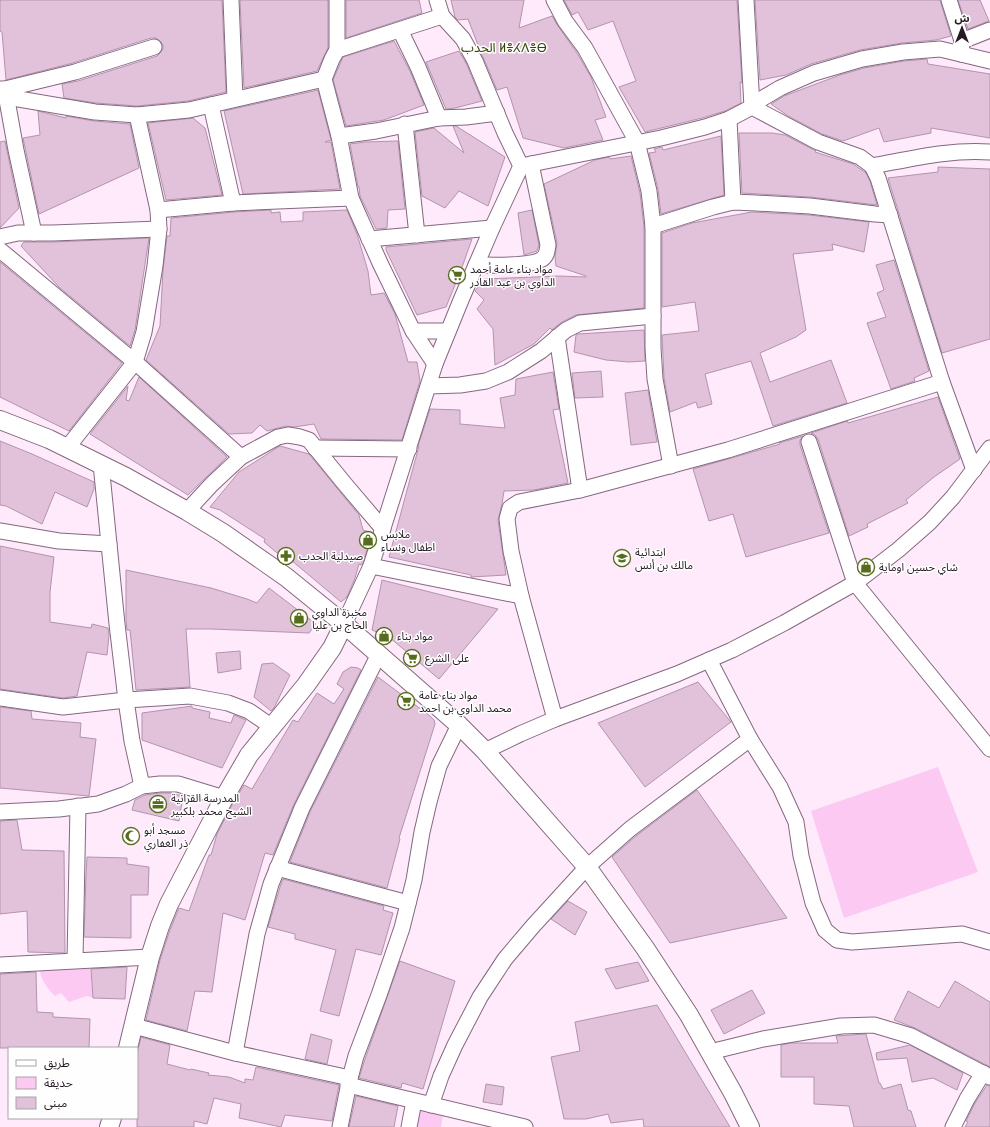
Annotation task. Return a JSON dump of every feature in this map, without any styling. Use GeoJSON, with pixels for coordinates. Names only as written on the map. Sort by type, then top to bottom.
{"type":"FeatureCollection","features":[{"type":"Feature","properties":{"kind":"street"},"geometry":{"type":"LineString","coordinates":[[231,0],[235,99]]}},
{"type":"Feature","properties":{"kind":"street"},"geometry":{"type":"LineString","coordinates":[[337,0],[337,50],[324,79],[339,136],[351,198],[413,331],[436,364]]}},
{"type":"Feature","properties":{"kind":"street"},"geometry":{"type":"LineString","coordinates":[[436,0],[442,16],[463,39],[475,61],[505,134],[526,165],[548,245],[547,253],[542,260],[527,264],[476,265]]}},
{"type":"Feature","properties":{"kind":"street"},"geometry":{"type":"LineString","coordinates":[[554,0],[565,21],[585,48],[637,142],[649,190],[653,226],[655,379],[671,466]]}},
{"type":"Feature","properties":{"kind":"street"},"geometry":{"type":"LineString","coordinates":[[746,0],[752,107]]}},
{"type":"Feature","properties":{"kind":"street"},"geometry":{"type":"LineString","coordinates":[[949,0],[962,48]]}},
{"type":"Feature","properties":{"kind":"street"},"geometry":{"type":"LineString","coordinates":[[337,50],[442,16]]}},
{"type":"Feature","properties":{"kind":"street"},"geometry":{"type":"LineString","coordinates":[[400,30],[418,67],[439,118]]}},
{"type":"Feature","properties":{"kind":"street"},"geometry":{"type":"LineString","coordinates":[[962,48],[990,30]]}},
{"type":"Feature","properties":{"kind":"street"},"geometry":{"type":"LineString","coordinates":[[4,92],[75,72],[154,47]]}},
{"type":"Feature","properties":{"kind":"street"},"geometry":{"type":"LineString","coordinates":[[128,1047],[150,957],[169,904],[224,798],[249,755],[306,685],[332,648],[371,566],[436,364],[448,332],[492,228],[526,165],[661,138],[705,127],[729,119],[752,107],[763,98],[780,88],[814,74],[862,59],[903,52],[962,48],[990,61]]}},
{"type":"Feature","properties":{"kind":"street"},"geometry":{"type":"LineString","coordinates":[[4,92],[95,112],[137,115],[189,110],[324,79]]}},
{"type":"Feature","properties":{"kind":"street"},"geometry":{"type":"LineString","coordinates":[[4,92],[34,233]]}},
{"type":"Feature","properties":{"kind":"street"},"geometry":{"type":"LineString","coordinates":[[211,105],[233,203]]}},
{"type":"Feature","properties":{"kind":"street"},"geometry":{"type":"LineString","coordinates":[[752,107],[818,142],[860,157],[872,166],[878,178],[890,215],[942,382],[974,470]]}},
{"type":"Feature","properties":{"kind":"street"},"geometry":{"type":"LineString","coordinates":[[339,136],[376,131],[439,118],[466,117],[496,113]]}},
{"type":"Feature","properties":{"kind":"street"},"geometry":{"type":"LineString","coordinates":[[67,448],[135,362],[144,332],[150,304],[156,266],[159,229],[158,210],[137,115]]}},
{"type":"Feature","properties":{"kind":"street"},"geometry":{"type":"LineString","coordinates":[[729,119],[733,202]]}},
{"type":"Feature","properties":{"kind":"street"},"geometry":{"type":"LineString","coordinates":[[405,124],[417,235]]}},
{"type":"Feature","properties":{"kind":"street"},"geometry":{"type":"LineString","coordinates":[[872,166],[933,154],[977,151],[990,152]]}},
{"type":"Feature","properties":{"kind":"street"},"geometry":{"type":"LineString","coordinates":[[158,210],[233,203],[351,198]]}},
{"type":"Feature","properties":{"kind":"street"},"geometry":{"type":"LineString","coordinates":[[653,226],[733,202],[810,206],[890,215]]}},
{"type":"Feature","properties":{"kind":"street"},"geometry":{"type":"LineString","coordinates":[[369,239],[492,228]]}},
{"type":"Feature","properties":{"kind":"street"},"geometry":{"type":"LineString","coordinates":[[0,237],[18,233],[159,229]]}},
{"type":"Feature","properties":{"kind":"street"},"geometry":{"type":"LineString","coordinates":[[0,250],[135,362],[241,457]]}},
{"type":"Feature","properties":{"kind":"street"},"geometry":{"type":"LineString","coordinates":[[429,386],[460,385],[486,381],[508,372],[541,351],[566,330],[580,324],[653,316]]}},
{"type":"Feature","properties":{"kind":"street"},"geometry":{"type":"LineString","coordinates":[[413,331],[448,332]]}},
{"type":"Feature","properties":{"kind":"street"},"geometry":{"type":"LineString","coordinates":[[557,337],[580,490]]}},
{"type":"Feature","properties":{"kind":"street"},"geometry":{"type":"LineString","coordinates":[[555,719],[511,551],[507,519],[510,508],[519,502],[580,490],[728,450],[942,382]]}},
{"type":"Feature","properties":{"kind":"street"},"geometry":{"type":"LineString","coordinates":[[0,420],[49,439],[126,476],[188,511],[223,533],[286,577],[344,624],[459,725],[485,751],[587,867],[645,948],[681,1003],[733,1093],[750,1127]]}},
{"type":"Feature","properties":{"kind":"street"},"geometry":{"type":"LineString","coordinates":[[188,511],[212,484],[241,457],[278,437],[288,435],[309,440],[383,530]]}},
{"type":"Feature","properties":{"kind":"street"},"geometry":{"type":"LineString","coordinates":[[809,442],[855,583],[990,749]]}},
{"type":"Feature","properties":{"kind":"street"},"geometry":{"type":"LineString","coordinates":[[315,448],[409,449]]}},
{"type":"Feature","properties":{"kind":"street"},"geometry":{"type":"LineString","coordinates":[[485,751],[555,719],[677,674],[732,650],[855,583],[898,550],[930,522],[953,497],[990,448]]}},
{"type":"Feature","properties":{"kind":"street"},"geometry":{"type":"LineString","coordinates":[[101,464],[126,700],[132,741],[142,786]]}},
{"type":"Feature","properties":{"kind":"street"},"geometry":{"type":"LineString","coordinates":[[0,531],[59,541],[109,544]]}},
{"type":"Feature","properties":{"kind":"street"},"geometry":{"type":"LineString","coordinates":[[371,566],[522,596]]}},
{"type":"Feature","properties":{"kind":"street"},"geometry":{"type":"LineString","coordinates":[[235,1053],[257,934],[270,884],[302,808],[379,654]]}},
{"type":"Feature","properties":{"kind":"street"},"geometry":{"type":"LineString","coordinates":[[709,660],[750,739],[780,787],[796,822],[801,856],[813,903],[825,930],[837,940],[852,942],[962,934],[990,942]]}},
{"type":"Feature","properties":{"kind":"street"},"geometry":{"type":"LineString","coordinates":[[0,698],[63,707],[126,700],[190,696],[228,703],[249,711],[272,727]]}},
{"type":"Feature","properties":{"kind":"street"},"geometry":{"type":"LineString","coordinates":[[340,1127],[349,1081],[356,1056],[397,943],[408,903],[414,880],[422,832],[439,766],[459,725]]}},
{"type":"Feature","properties":{"kind":"street"},"geometry":{"type":"LineString","coordinates":[[431,1105],[449,1057],[480,997],[505,959],[587,867],[630,829],[750,739]]}},
{"type":"Feature","properties":{"kind":"street"},"geometry":{"type":"LineString","coordinates":[[0,812],[59,809],[98,804],[126,794],[142,786],[160,784],[178,784],[224,798]]}},
{"type":"Feature","properties":{"kind":"street"},"geometry":{"type":"LineString","coordinates":[[75,960],[78,806]]}},
{"type":"Feature","properties":{"kind":"street"},"geometry":{"type":"LineString","coordinates":[[277,868],[408,903]]}},
{"type":"Feature","properties":{"kind":"street"},"geometry":{"type":"LineString","coordinates":[[0,965],[150,957]]}},
{"type":"Feature","properties":{"kind":"street"},"geometry":{"type":"LineString","coordinates":[[710,1052],[763,1039],[841,1026],[874,1025],[911,1036],[986,1075],[967,1099],[953,1127]]}},
{"type":"Feature","properties":{"kind":"street"},"geometry":{"type":"LineString","coordinates":[[134,1026],[349,1081],[414,1101],[525,1127]]}},
{"type":"Feature","properties":{"kind":"street"},"geometry":{"type":"LineString","coordinates":[[409,1127],[414,1101]]}},
{"type":"Feature","properties":{"kind":"green space"},"geometry":{"type":"Polygon","coordinates":[[[938,767],[978,872],[844,918],[811,811],[938,767]]]}},
{"type":"Feature","properties":{"kind":"green space"},"geometry":{"type":"Polygon","coordinates":[[[90,964],[93,998],[87,996],[69,1002],[61,993],[55,996],[49,990],[44,983],[39,967],[90,964]]]}},
{"type":"Feature","properties":{"kind":"green space"},"geometry":{"type":"Polygon","coordinates":[[[419,1106],[444,1110],[441,1127],[415,1127],[419,1106]]]}},
{"type":"Feature","properties":{"kind":"building"},"geometry":{"type":"Polygon","coordinates":[[[0,0],[222,0],[226,92],[188,101],[137,106],[96,103],[64,98],[62,84],[78,81],[157,56],[163,49],[163,45],[156,38],[151,38],[73,63],[6,80],[2,32],[0,31],[0,0]]]}},
{"type":"Feature","properties":{"kind":"building"},"geometry":{"type":"Polygon","coordinates":[[[240,0],[328,0],[328,48],[317,71],[244,88],[240,0]]]}},
{"type":"Feature","properties":{"kind":"building"},"geometry":{"type":"Polygon","coordinates":[[[346,0],[419,0],[422,13],[346,38],[346,0]]]}},
{"type":"Feature","properties":{"kind":"building"},"geometry":{"type":"Polygon","coordinates":[[[451,0],[524,0],[519,28],[552,16],[591,77],[606,117],[595,120],[603,140],[564,148],[523,138],[507,87],[497,90],[477,46],[478,45],[468,19],[458,20],[455,17],[451,0]]]}},
{"type":"Feature","properties":{"kind":"building"},"geometry":{"type":"Polygon","coordinates":[[[564,0],[737,0],[742,83],[740,82],[741,103],[725,111],[702,118],[645,132],[619,87],[636,81],[613,21],[588,30],[578,12],[572,15],[564,0]]]}},
{"type":"Feature","properties":{"kind":"building"},"geometry":{"type":"Polygon","coordinates":[[[755,0],[940,0],[951,36],[936,40],[902,43],[860,50],[811,64],[786,75],[760,80],[755,0]]]}},
{"type":"Feature","properties":{"kind":"building"},"geometry":{"type":"Polygon","coordinates":[[[958,0],[980,0],[989,21],[968,29],[958,0]]]}},
{"type":"Feature","properties":{"kind":"building"},"geometry":{"type":"Polygon","coordinates":[[[394,41],[410,71],[424,105],[384,120],[346,126],[333,80],[343,57],[394,41]]]}},
{"type":"Feature","properties":{"kind":"building"},"geometry":{"type":"Polygon","coordinates":[[[459,51],[467,65],[482,101],[446,109],[426,62],[459,51]]]}},
{"type":"Feature","properties":{"kind":"building"},"geometry":{"type":"Polygon","coordinates":[[[927,59],[928,64],[990,74],[990,138],[931,128],[931,133],[884,142],[879,128],[843,141],[822,134],[788,116],[771,104],[784,96],[840,75],[864,68],[904,61],[927,59]]]}},
{"type":"Feature","properties":{"kind":"building"},"geometry":{"type":"Polygon","coordinates":[[[318,90],[331,140],[325,142],[331,142],[340,189],[243,194],[224,111],[318,90]]]}},
{"type":"Feature","properties":{"kind":"building"},"geometry":{"type":"Polygon","coordinates":[[[38,111],[66,118],[66,116],[94,121],[130,124],[139,168],[39,214],[23,138],[40,135],[38,111]]]}},
{"type":"Feature","properties":{"kind":"building"},"geometry":{"type":"Polygon","coordinates":[[[193,118],[205,128],[222,195],[166,200],[148,123],[193,118]]]}},
{"type":"Feature","properties":{"kind":"building"},"geometry":{"type":"Polygon","coordinates":[[[453,126],[456,126],[505,157],[488,206],[459,191],[445,208],[422,196],[415,132],[434,128],[464,153],[453,126]]]}},
{"type":"Feature","properties":{"kind":"building"},"geometry":{"type":"Polygon","coordinates":[[[739,133],[772,133],[785,135],[816,151],[815,152],[853,164],[866,173],[877,205],[810,197],[742,193],[739,133]]]}},
{"type":"Feature","properties":{"kind":"building"},"geometry":{"type":"Polygon","coordinates":[[[721,136],[724,195],[661,214],[658,189],[649,153],[656,152],[654,149],[662,147],[663,150],[721,136]]]}},
{"type":"Feature","properties":{"kind":"building"},"geometry":{"type":"Polygon","coordinates":[[[5,141],[19,208],[0,228],[0,142],[5,141]]]}},
{"type":"Feature","properties":{"kind":"building"},"geometry":{"type":"Polygon","coordinates":[[[398,141],[405,209],[388,210],[387,228],[376,229],[360,196],[350,144],[398,141]]]}},
{"type":"Feature","properties":{"kind":"building"},"geometry":{"type":"Polygon","coordinates":[[[631,156],[640,193],[644,227],[644,308],[576,315],[562,322],[552,330],[550,328],[534,344],[495,365],[493,329],[477,309],[484,300],[475,291],[484,279],[559,276],[586,277],[556,266],[555,257],[557,243],[544,184],[595,160],[609,157],[610,159],[631,156]]]}},
{"type":"Feature","properties":{"kind":"building"},"geometry":{"type":"Polygon","coordinates":[[[938,167],[990,169],[990,339],[942,353],[888,178],[938,172],[938,167]]]}},
{"type":"Feature","properties":{"kind":"building"},"geometry":{"type":"Polygon","coordinates":[[[271,210],[271,213],[280,212],[281,222],[303,221],[303,212],[347,210],[357,234],[368,271],[371,295],[384,293],[395,314],[408,362],[417,362],[420,381],[402,440],[321,439],[314,424],[294,427],[286,426],[267,431],[260,425],[252,433],[229,434],[146,360],[160,326],[163,270],[167,236],[170,236],[171,218],[271,210]]]}},
{"type":"Feature","properties":{"kind":"building"},"geometry":{"type":"Polygon","coordinates":[[[532,210],[539,245],[537,251],[524,255],[518,213],[532,210]]]}},
{"type":"Feature","properties":{"kind":"building"},"geometry":{"type":"Polygon","coordinates":[[[752,212],[809,215],[869,222],[864,252],[832,244],[833,250],[793,254],[806,330],[796,337],[760,353],[770,382],[831,360],[847,403],[773,426],[751,361],[705,374],[712,404],[698,408],[696,402],[670,412],[664,378],[662,335],[699,331],[695,302],[662,307],[662,233],[692,223],[752,212]]]}},
{"type":"Feature","properties":{"kind":"building"},"geometry":{"type":"Polygon","coordinates":[[[149,238],[135,330],[130,346],[59,287],[21,246],[24,242],[149,238]]]}},
{"type":"Feature","properties":{"kind":"building"},"geometry":{"type":"Polygon","coordinates":[[[472,239],[461,270],[450,271],[451,280],[457,280],[446,307],[417,315],[386,250],[386,247],[472,239]]]}},
{"type":"Feature","properties":{"kind":"building"},"geometry":{"type":"Polygon","coordinates":[[[894,260],[929,371],[914,378],[915,381],[891,389],[867,323],[886,317],[877,293],[884,290],[876,265],[894,260]]]}},
{"type":"Feature","properties":{"kind":"building"},"geometry":{"type":"Polygon","coordinates":[[[0,262],[122,363],[69,431],[0,397],[0,262]]]}},
{"type":"Feature","properties":{"kind":"building"},"geometry":{"type":"Polygon","coordinates":[[[644,330],[645,361],[629,362],[606,360],[574,352],[576,335],[578,334],[644,330]]]}},
{"type":"Feature","properties":{"kind":"building"},"geometry":{"type":"Polygon","coordinates":[[[601,371],[603,397],[575,398],[572,373],[601,371]]]}},
{"type":"Feature","properties":{"kind":"building"},"geometry":{"type":"Polygon","coordinates":[[[553,372],[559,409],[553,410],[568,483],[534,490],[504,491],[498,520],[506,575],[471,577],[471,575],[389,557],[418,446],[430,409],[460,410],[460,424],[505,428],[500,398],[515,395],[516,379],[553,372]]]}},
{"type":"Feature","properties":{"kind":"building"},"geometry":{"type":"Polygon","coordinates":[[[139,377],[227,457],[188,495],[90,434],[128,386],[126,400],[129,401],[139,377]]]}},
{"type":"Feature","properties":{"kind":"building"},"geometry":{"type":"Polygon","coordinates":[[[648,390],[657,442],[631,445],[625,393],[648,390]]]}},
{"type":"Feature","properties":{"kind":"building"},"geometry":{"type":"Polygon","coordinates":[[[938,397],[960,459],[934,477],[906,500],[908,503],[867,524],[868,527],[849,536],[818,439],[811,433],[847,421],[848,423],[938,397]]]}},
{"type":"Feature","properties":{"kind":"building"},"geometry":{"type":"Polygon","coordinates":[[[803,436],[800,440],[800,445],[829,533],[746,557],[733,514],[709,521],[693,469],[803,436]]]}},
{"type":"Feature","properties":{"kind":"building"},"geometry":{"type":"Polygon","coordinates":[[[0,441],[94,482],[94,489],[87,507],[55,492],[42,524],[6,506],[0,505],[0,441]]]}},
{"type":"Feature","properties":{"kind":"building"},"geometry":{"type":"Polygon","coordinates":[[[280,446],[309,454],[359,515],[363,530],[372,533],[363,563],[361,565],[359,564],[347,597],[341,602],[291,560],[288,562],[264,542],[265,539],[220,510],[210,507],[239,472],[280,446]]]}},
{"type":"Feature","properties":{"kind":"building"},"geometry":{"type":"Polygon","coordinates":[[[0,546],[54,557],[50,592],[50,622],[91,628],[92,624],[108,628],[109,635],[107,655],[87,652],[77,696],[63,698],[0,689],[0,546]]]}},
{"type":"Feature","properties":{"kind":"building"},"geometry":{"type":"Polygon","coordinates":[[[126,570],[211,588],[257,603],[269,588],[316,624],[309,633],[186,629],[190,687],[136,690],[130,630],[127,630],[126,619],[126,570]]]}},
{"type":"Feature","properties":{"kind":"building"},"geometry":{"type":"Polygon","coordinates":[[[382,580],[498,609],[439,679],[389,637],[372,630],[382,580]]]}},
{"type":"Feature","properties":{"kind":"building"},"geometry":{"type":"Polygon","coordinates":[[[240,651],[241,669],[218,673],[216,653],[240,651]]]}},
{"type":"Feature","properties":{"kind":"building"},"geometry":{"type":"Polygon","coordinates":[[[273,663],[290,675],[274,708],[271,711],[254,697],[262,664],[273,663]]]}},
{"type":"Feature","properties":{"kind":"building"},"geometry":{"type":"Polygon","coordinates":[[[351,667],[361,670],[294,804],[273,855],[265,853],[245,920],[223,913],[212,992],[195,991],[187,1031],[146,1020],[160,960],[170,930],[179,908],[189,911],[209,855],[211,855],[217,834],[233,803],[244,785],[252,789],[293,720],[298,722],[317,693],[334,704],[344,689],[337,684],[343,672],[351,667]]]}},
{"type":"Feature","properties":{"kind":"building"},"geometry":{"type":"Polygon","coordinates":[[[378,677],[430,716],[434,720],[435,724],[399,838],[400,839],[387,888],[290,862],[310,812],[378,677]]]}},
{"type":"Feature","properties":{"kind":"building"},"geometry":{"type":"Polygon","coordinates":[[[698,682],[731,722],[645,787],[598,723],[698,682]]]}},
{"type":"Feature","properties":{"kind":"building"},"geometry":{"type":"Polygon","coordinates":[[[192,706],[192,708],[210,712],[209,718],[231,723],[234,715],[246,720],[222,768],[142,740],[142,713],[192,706]]]}},
{"type":"Feature","properties":{"kind":"building"},"geometry":{"type":"Polygon","coordinates":[[[0,707],[31,711],[32,719],[81,723],[80,737],[96,739],[89,796],[0,788],[0,707]]]}},
{"type":"Feature","properties":{"kind":"building"},"geometry":{"type":"Polygon","coordinates":[[[697,790],[787,918],[670,943],[612,857],[636,836],[697,790]]]}},
{"type":"Feature","properties":{"kind":"building","name":"المدرسة القرانية الشيح محمد بلكبير"},"geometry":{"type":"Polygon","coordinates":[[[170,793],[183,796],[179,821],[132,810],[135,800],[145,795],[170,793]]]}},
{"type":"Feature","properties":{"kind":"building"},"geometry":{"type":"Polygon","coordinates":[[[17,820],[22,850],[64,851],[65,953],[28,952],[27,911],[0,914],[0,821],[17,820]]]}},
{"type":"Feature","properties":{"kind":"building"},"geometry":{"type":"Polygon","coordinates":[[[87,857],[127,858],[127,864],[149,867],[148,895],[131,895],[131,938],[84,937],[87,857]]]}},
{"type":"Feature","properties":{"kind":"building"},"geometry":{"type":"Polygon","coordinates":[[[283,879],[384,906],[383,910],[393,913],[381,955],[356,949],[339,1016],[320,1011],[336,950],[295,939],[295,934],[268,927],[283,879]]]}},
{"type":"Feature","properties":{"kind":"building"},"geometry":{"type":"Polygon","coordinates":[[[568,901],[587,912],[575,935],[551,919],[568,901]]]}},
{"type":"Feature","properties":{"kind":"building"},"geometry":{"type":"Polygon","coordinates":[[[400,961],[455,981],[423,1089],[402,1083],[401,1088],[359,1078],[400,961]]]}},
{"type":"Feature","properties":{"kind":"building"},"geometry":{"type":"Polygon","coordinates":[[[638,962],[649,981],[616,989],[605,969],[638,962]]]}},
{"type":"Feature","properties":{"kind":"building"},"geometry":{"type":"Polygon","coordinates":[[[127,967],[125,999],[93,998],[91,969],[127,967]]]}},
{"type":"Feature","properties":{"kind":"building"},"geometry":{"type":"Polygon","coordinates":[[[36,972],[37,1012],[53,1013],[53,1017],[90,1019],[89,1047],[0,1048],[0,974],[36,972]]]}},
{"type":"Feature","properties":{"kind":"building"},"geometry":{"type":"Polygon","coordinates":[[[955,981],[990,1002],[990,1067],[915,1028],[894,1020],[908,991],[939,1008],[955,981]]]}},
{"type":"Feature","properties":{"kind":"building"},"geometry":{"type":"Polygon","coordinates":[[[752,990],[765,1013],[724,1034],[711,1010],[752,990]]]}},
{"type":"Feature","properties":{"kind":"building"},"geometry":{"type":"Polygon","coordinates":[[[657,1005],[730,1127],[644,1127],[643,1119],[611,1123],[608,1114],[586,1119],[564,1119],[551,1057],[580,1051],[575,1022],[657,1005]]]}},
{"type":"Feature","properties":{"kind":"building"},"geometry":{"type":"Polygon","coordinates":[[[311,1034],[332,1040],[327,1064],[305,1059],[311,1034]]]}},
{"type":"Feature","properties":{"kind":"building"},"geometry":{"type":"Polygon","coordinates":[[[866,1034],[879,1083],[883,1089],[901,1084],[908,1110],[911,1111],[916,1127],[854,1127],[849,1106],[814,1104],[814,1077],[781,1077],[781,1045],[791,1043],[838,1043],[836,1036],[866,1034]]]}},
{"type":"Feature","properties":{"kind":"building"},"geometry":{"type":"Polygon","coordinates":[[[141,1037],[170,1045],[167,1064],[209,1073],[208,1075],[229,1077],[245,1083],[245,1079],[253,1080],[256,1067],[339,1085],[332,1121],[285,1115],[281,1127],[239,1118],[241,1104],[214,1098],[207,1124],[194,1121],[194,1127],[137,1127],[138,1049],[141,1037]]]}},
{"type":"Feature","properties":{"kind":"building"},"geometry":{"type":"Polygon","coordinates":[[[910,1045],[963,1073],[957,1090],[933,1078],[912,1082],[907,1058],[877,1060],[876,1053],[910,1045]]]}},
{"type":"Feature","properties":{"kind":"building"},"geometry":{"type":"Polygon","coordinates":[[[486,1084],[504,1087],[502,1105],[483,1102],[486,1084]]]}},
{"type":"Feature","properties":{"kind":"building"},"geometry":{"type":"Polygon","coordinates":[[[987,1085],[990,1086],[990,1127],[965,1127],[968,1122],[966,1121],[975,1103],[987,1085]]]}},
{"type":"Feature","properties":{"kind":"building"},"geometry":{"type":"Polygon","coordinates":[[[356,1096],[398,1106],[394,1127],[349,1127],[356,1096]]]}},
{"type":"Feature","properties":{"kind":"place","name":"مواد بناء عامة أحمد الداوي بن عبد القادر"},"geometry":{"type":"Point","coordinates":[457,275]}},
{"type":"Feature","properties":{"kind":"place","name":"ملابس اطفال ونساء"},"geometry":{"type":"Point","coordinates":[368,540]}},
{"type":"Feature","properties":{"kind":"place","name":"صيدلية الحدب"},"geometry":{"type":"Point","coordinates":[286,556]}},
{"type":"Feature","properties":{"kind":"place","name":"ابتدائية مالك بن أنس"},"geometry":{"type":"Point","coordinates":[622,558]}},
{"type":"Feature","properties":{"kind":"place","name":"شاي حسين اوماية"},"geometry":{"type":"Point","coordinates":[866,567]}},
{"type":"Feature","properties":{"kind":"place","name":"مخبزة الداوي الحاج بن عليا"},"geometry":{"type":"Point","coordinates":[299,618]}},
{"type":"Feature","properties":{"kind":"place","name":"مواد بناء"},"geometry":{"type":"Point","coordinates":[384,636]}},
{"type":"Feature","properties":{"kind":"place","name":"على الشرع"},"geometry":{"type":"Point","coordinates":[412,658]}},
{"type":"Feature","properties":{"kind":"place","name":"مواد بناء عامة محمد الداوي بن احمد"},"geometry":{"type":"Point","coordinates":[406,701]}},
{"type":"Feature","properties":{"kind":"place","name":"المدرسة القرانية الشيح محمد بلكبير"},"geometry":{"type":"Point","coordinates":[158,804]}},
{"type":"Feature","properties":{"kind":"place","name":"مسجد أبو ذر الغفاري"},"geometry":{"type":"Point","coordinates":[131,836]}},
{"type":"Feature","properties":{"kind":"district","name":"الحدب ⵍⴻⵃⴷⴻⴱ"},"geometry":{"type":"Point","coordinates":[504,47]}}]}
